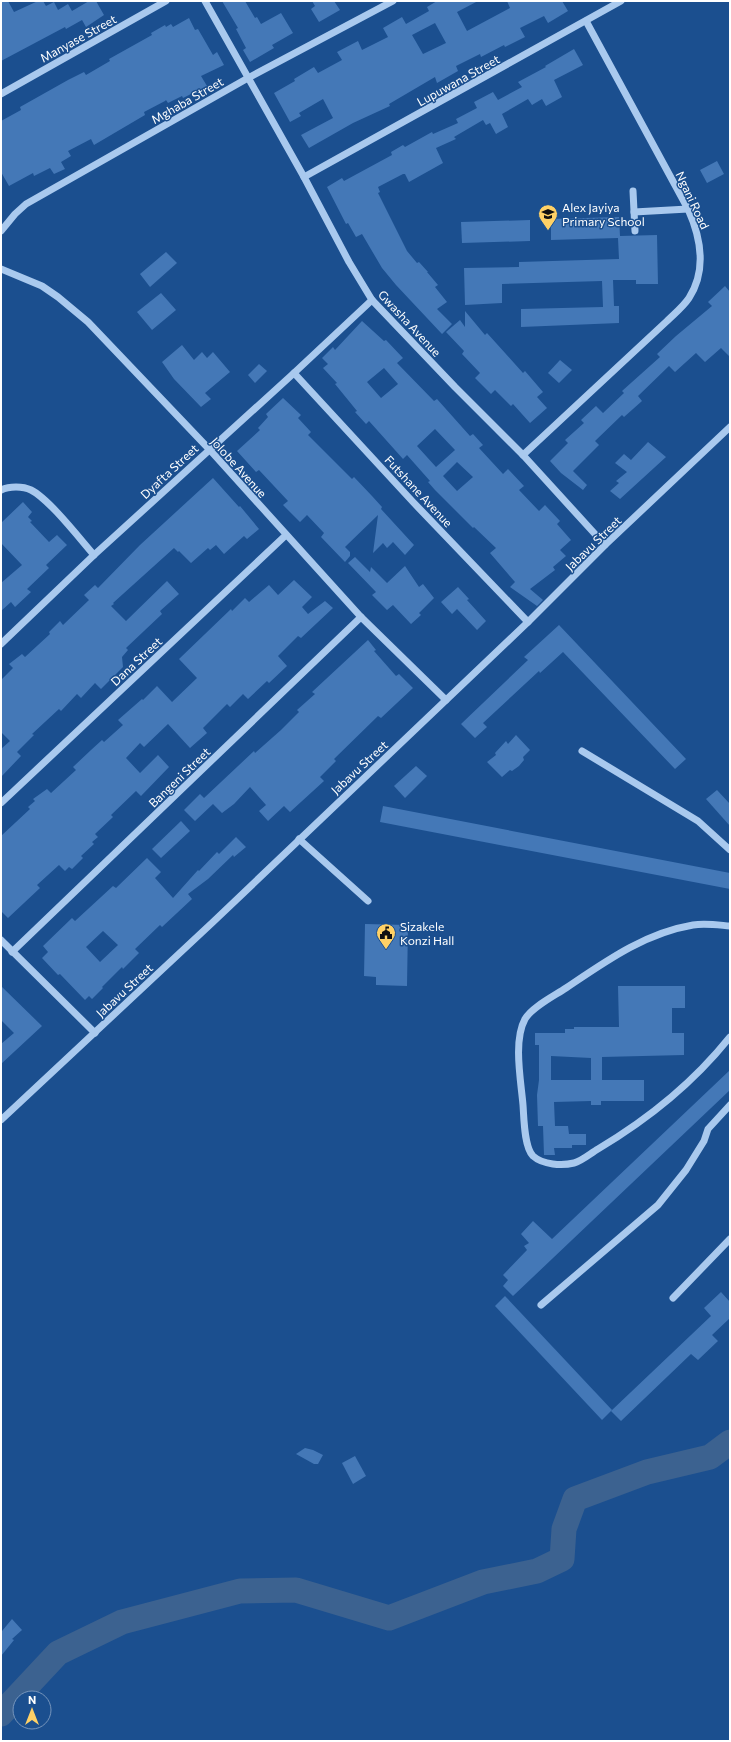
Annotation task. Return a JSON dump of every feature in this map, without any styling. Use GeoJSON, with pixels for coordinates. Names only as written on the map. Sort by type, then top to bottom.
{"type":"FeatureCollection","features":[{"type":"Feature","properties":{"kind":"street","name":"Manyase Street"},"geometry":{"type":"LineString","coordinates":[[1,94],[166,1]]}},
{"type":"Feature","properties":{"kind":"street","name":"Gwasha Avenue"},"geometry":{"type":"LineString","coordinates":[[205,1],[304,177],[326,221],[372,300],[455,387],[523,455],[605,545]]}},
{"type":"Feature","properties":{"kind":"street","name":"Mghaba Street"},"geometry":{"type":"LineString","coordinates":[[1,231],[15,214],[26,204],[248,78],[393,1]]}},
{"type":"Feature","properties":{"kind":"street","name":"Lupuwana Street"},"geometry":{"type":"LineString","coordinates":[[304,177],[622,1]]}},
{"type":"Feature","properties":{"kind":"street","name":"Ngani Road"},"geometry":{"type":"LineString","coordinates":[[523,455],[662,326],[688,299],[695,284],[701,264],[700,245],[696,227],[688,209],[586,21]]}},
{"type":"Feature","properties":{"kind":"street"},"geometry":{"type":"LineString","coordinates":[[633,191],[635,231]]}},
{"type":"Feature","properties":{"kind":"street"},"geometry":{"type":"LineString","coordinates":[[634,212],[688,209]]}},
{"type":"Feature","properties":{"kind":"street","name":"Jolobe Avenue"},"geometry":{"type":"LineString","coordinates":[[1,269],[42,286],[72,308],[209,449],[361,617],[446,700]]}},
{"type":"Feature","properties":{"kind":"street","name":"Dyafta Street"},"geometry":{"type":"LineString","coordinates":[[1,644],[94,555],[372,300]]}},
{"type":"Feature","properties":{"kind":"street","name":"Futshane Avenue"},"geometry":{"type":"LineString","coordinates":[[294,373],[413,502],[528,622]]}},
{"type":"Feature","properties":{"kind":"street","name":"Jabavu Street"},"geometry":{"type":"LineString","coordinates":[[2,1118],[95,1033],[446,700],[528,622],[605,545],[730,427]]}},
{"type":"Feature","properties":{"kind":"street"},"geometry":{"type":"LineString","coordinates":[[2,489],[20,487],[31,490],[44,499],[94,555]]}},
{"type":"Feature","properties":{"kind":"street","name":"Dana Street"},"geometry":{"type":"LineString","coordinates":[[1,803],[286,535]]}},
{"type":"Feature","properties":{"kind":"street","name":"Bangeni Street"},"geometry":{"type":"LineString","coordinates":[[12,952],[361,617]]}},
{"type":"Feature","properties":{"kind":"street"},"geometry":{"type":"LineString","coordinates":[[582,750],[698,821],[730,850]]}},
{"type":"Feature","properties":{"kind":"street"},"geometry":{"type":"LineString","coordinates":[[299,839],[368,901]]}},
{"type":"Feature","properties":{"kind":"street"},"geometry":{"type":"LineString","coordinates":[[730,926],[694,925],[667,931],[625,949],[538,1007],[525,1019],[520,1031],[518,1046],[524,1126],[528,1148],[532,1155],[538,1160],[550,1164],[576,1163],[650,1114],[689,1080],[730,1037]]}},
{"type":"Feature","properties":{"kind":"street"},"geometry":{"type":"LineString","coordinates":[[1,940],[95,1033]]}},
{"type":"Feature","properties":{"kind":"street"},"geometry":{"type":"LineString","coordinates":[[541,1305],[658,1205],[686,1170],[704,1141],[708,1129],[730,1104]]}},
{"type":"Feature","properties":{"kind":"street"},"geometry":{"type":"LineString","coordinates":[[673,1298],[730,1239]]}},
{"type":"Feature","properties":{"kind":"building"},"geometry":{"type":"Polygon","coordinates":[[[1,1],[8,1],[14,12],[38,1],[43,1],[46,6],[54,2],[58,10],[68,4],[72,11],[89,1],[96,1],[104,15],[86,27],[82,20],[66,29],[65,27],[1,61],[1,1]]]}},
{"type":"Feature","properties":{"kind":"building"},"geometry":{"type":"Polygon","coordinates":[[[222,1],[245,1],[255,18],[257,17],[261,24],[281,13],[293,33],[272,45],[274,48],[250,62],[243,50],[246,48],[236,29],[238,28],[222,1]]]}},
{"type":"Feature","properties":{"kind":"building"},"geometry":{"type":"Polygon","coordinates":[[[312,1],[334,1],[340,10],[319,22],[311,9],[315,6],[312,1]]]}},
{"type":"Feature","properties":{"kind":"building"},"geometry":{"type":"Polygon","coordinates":[[[437,1],[478,1],[457,12],[467,31],[510,8],[507,1],[562,1],[568,11],[548,23],[544,16],[520,28],[525,37],[505,47],[504,45],[481,57],[480,54],[456,66],[458,71],[437,83],[435,77],[389,104],[390,106],[353,123],[309,148],[301,135],[333,118],[323,99],[299,113],[301,116],[290,122],[274,93],[295,81],[294,79],[314,67],[318,73],[342,60],[337,52],[358,41],[362,50],[388,37],[383,28],[402,17],[406,24],[429,11],[427,7],[437,1]],[[435,23],[412,35],[423,54],[446,43],[435,23]]]}},
{"type":"Feature","properties":{"kind":"building"},"geometry":{"type":"Polygon","coordinates":[[[189,18],[195,30],[198,29],[213,55],[217,52],[224,65],[201,76],[207,86],[183,98],[182,96],[168,103],[166,100],[144,112],[145,115],[94,145],[91,139],[68,151],[71,156],[61,162],[65,169],[54,174],[50,168],[34,176],[33,173],[9,186],[1,172],[1,121],[21,110],[20,107],[68,80],[84,72],[86,75],[110,61],[109,59],[152,35],[151,33],[165,25],[166,27],[171,24],[173,27],[189,18]]]}},
{"type":"Feature","properties":{"kind":"building"},"geometry":{"type":"Polygon","coordinates":[[[574,49],[583,65],[554,80],[562,97],[546,106],[542,99],[532,105],[528,99],[502,114],[508,127],[496,134],[490,123],[486,125],[483,120],[454,137],[456,139],[436,148],[443,163],[409,182],[405,174],[403,174],[378,187],[380,192],[378,193],[407,251],[417,263],[419,262],[428,272],[438,285],[435,287],[447,302],[437,309],[452,324],[442,334],[382,268],[362,234],[356,237],[348,223],[346,224],[327,187],[342,178],[344,181],[392,155],[391,152],[403,145],[405,147],[432,132],[433,134],[458,123],[456,119],[477,108],[474,102],[493,92],[498,100],[522,87],[518,82],[546,67],[545,66],[574,49]]]}},
{"type":"Feature","properties":{"kind":"building"},"geometry":{"type":"Polygon","coordinates":[[[717,161],[724,174],[707,183],[700,170],[717,161]]]}},
{"type":"Feature","properties":{"kind":"building"},"geometry":{"type":"Polygon","coordinates":[[[619,217],[620,236],[657,235],[658,284],[636,284],[636,280],[613,280],[614,306],[619,306],[619,323],[521,327],[521,309],[603,307],[602,281],[502,284],[502,303],[465,305],[464,268],[519,267],[519,262],[619,259],[618,238],[551,240],[551,219],[619,217]]]}},
{"type":"Feature","properties":{"kind":"building"},"geometry":{"type":"Polygon","coordinates":[[[530,220],[530,241],[462,243],[461,222],[530,220]]]}},
{"type":"Feature","properties":{"kind":"building"},"geometry":{"type":"Polygon","coordinates":[[[166,252],[177,263],[150,287],[140,274],[166,252]]]}},
{"type":"Feature","properties":{"kind":"building"},"geometry":{"type":"Polygon","coordinates":[[[725,286],[730,292],[730,357],[721,348],[705,362],[696,353],[675,372],[669,366],[638,396],[642,401],[624,417],[622,415],[595,441],[599,445],[573,471],[587,485],[583,490],[561,473],[550,461],[568,443],[565,440],[584,423],[581,420],[596,406],[603,413],[624,393],[622,391],[660,357],[657,354],[712,306],[708,302],[725,286]]]}},
{"type":"Feature","properties":{"kind":"building"},"geometry":{"type":"Polygon","coordinates":[[[161,293],[176,310],[152,330],[137,312],[161,293]]]}},
{"type":"Feature","properties":{"kind":"building"},"geometry":{"type":"Polygon","coordinates":[[[465,311],[485,335],[487,333],[523,373],[525,371],[543,392],[537,397],[547,408],[530,423],[513,404],[511,406],[495,390],[491,394],[475,378],[480,373],[462,354],[464,351],[446,332],[460,320],[465,327],[465,311]]]}},
{"type":"Feature","properties":{"kind":"building"},"geometry":{"type":"Polygon","coordinates":[[[362,321],[384,341],[386,340],[403,358],[397,363],[434,401],[437,399],[470,436],[473,434],[483,445],[479,448],[503,474],[508,469],[524,486],[519,490],[539,511],[545,505],[560,521],[557,524],[571,540],[560,550],[566,556],[553,567],[555,570],[530,589],[543,600],[537,606],[510,587],[515,582],[490,553],[496,548],[474,527],[473,528],[435,490],[428,482],[430,481],[407,455],[403,459],[369,421],[366,424],[355,412],[357,411],[335,384],[337,383],[323,368],[328,364],[322,358],[333,347],[335,350],[362,321]],[[384,368],[367,382],[381,398],[398,384],[384,368]],[[435,429],[417,446],[436,467],[455,450],[435,429]],[[457,462],[443,476],[457,491],[473,477],[457,462]]]}},
{"type":"Feature","properties":{"kind":"building"},"geometry":{"type":"Polygon","coordinates":[[[182,345],[194,360],[202,352],[207,358],[213,352],[230,372],[205,393],[211,399],[201,407],[174,379],[162,362],[182,345]]]}},
{"type":"Feature","properties":{"kind":"building"},"geometry":{"type":"Polygon","coordinates":[[[560,360],[572,370],[559,383],[548,373],[560,360]]]}},
{"type":"Feature","properties":{"kind":"building"},"geometry":{"type":"Polygon","coordinates":[[[259,364],[267,371],[255,383],[248,375],[259,364]]]}},
{"type":"Feature","properties":{"kind":"building"},"geometry":{"type":"Polygon","coordinates":[[[283,398],[301,415],[298,418],[311,432],[308,435],[352,479],[354,477],[414,545],[405,555],[393,542],[387,548],[383,543],[373,553],[378,515],[345,547],[350,552],[350,556],[345,562],[321,537],[324,533],[307,515],[300,522],[283,505],[288,501],[259,470],[256,472],[237,451],[260,430],[258,428],[268,417],[266,414],[283,398]]]}},
{"type":"Feature","properties":{"kind":"building"},"geometry":{"type":"Polygon","coordinates":[[[648,442],[666,457],[620,499],[610,491],[619,483],[616,481],[627,472],[615,463],[624,454],[631,460],[648,442]]]}},
{"type":"Feature","properties":{"kind":"building"},"geometry":{"type":"Polygon","coordinates":[[[213,478],[239,507],[240,506],[259,529],[247,539],[244,536],[224,554],[216,545],[210,550],[208,548],[191,563],[174,548],[113,603],[114,604],[111,606],[126,621],[167,581],[179,594],[160,611],[162,614],[126,648],[128,650],[122,657],[123,667],[101,689],[95,683],[81,698],[77,694],[61,711],[59,709],[32,734],[34,735],[17,752],[21,756],[1,777],[1,749],[10,741],[1,732],[1,680],[13,668],[9,664],[22,654],[25,657],[50,634],[49,632],[60,621],[63,625],[89,600],[84,595],[95,585],[98,588],[140,545],[213,478]]]}},
{"type":"Feature","properties":{"kind":"building"},"geometry":{"type":"Polygon","coordinates":[[[23,502],[32,512],[28,517],[32,521],[30,522],[49,542],[57,535],[67,545],[46,565],[49,568],[27,589],[31,592],[15,607],[11,602],[1,611],[1,583],[22,565],[1,543],[1,523],[23,502]]]}},
{"type":"Feature","properties":{"kind":"building"},"geometry":{"type":"Polygon","coordinates":[[[355,557],[370,572],[371,567],[387,583],[405,566],[419,587],[423,584],[434,598],[419,613],[421,615],[411,624],[393,605],[387,610],[372,595],[376,592],[348,563],[355,557]]]}},
{"type":"Feature","properties":{"kind":"building"},"geometry":{"type":"Polygon","coordinates":[[[294,580],[312,597],[302,607],[308,614],[325,601],[333,608],[301,638],[298,636],[278,656],[287,666],[269,683],[267,681],[248,699],[243,694],[230,707],[227,704],[203,728],[207,733],[190,748],[168,724],[144,747],[140,743],[126,758],[140,773],[158,755],[169,767],[141,796],[136,791],[111,815],[113,817],[95,834],[98,837],[92,842],[94,844],[81,856],[83,858],[72,869],[69,867],[65,871],[59,865],[37,885],[40,888],[8,918],[1,911],[1,836],[30,809],[28,807],[35,801],[33,799],[47,789],[51,793],[76,770],[73,767],[91,750],[102,740],[104,742],[123,725],[118,720],[142,699],[143,700],[157,686],[172,702],[197,678],[179,659],[231,609],[232,611],[245,598],[249,602],[269,585],[278,595],[294,580]]]}},
{"type":"Feature","properties":{"kind":"building"},"geometry":{"type":"Polygon","coordinates":[[[458,587],[469,599],[467,600],[486,621],[477,630],[457,609],[452,614],[441,602],[458,587]]]}},
{"type":"Feature","properties":{"kind":"building"},"geometry":{"type":"Polygon","coordinates":[[[559,625],[686,759],[675,769],[563,652],[540,673],[539,671],[483,723],[487,727],[475,738],[461,724],[528,660],[524,657],[559,625]]]}},
{"type":"Feature","properties":{"kind":"building"},"geometry":{"type":"Polygon","coordinates":[[[368,640],[376,650],[374,651],[396,676],[399,674],[413,688],[381,718],[378,716],[334,759],[336,761],[320,777],[324,781],[290,812],[284,806],[268,821],[259,811],[266,805],[250,787],[234,804],[222,813],[213,804],[195,821],[184,810],[200,794],[204,798],[254,751],[255,753],[281,730],[299,712],[297,710],[315,694],[312,692],[368,640]]]}},
{"type":"Feature","properties":{"kind":"building"},"geometry":{"type":"Polygon","coordinates":[[[516,735],[530,750],[523,757],[524,760],[519,766],[512,771],[510,770],[502,777],[487,762],[496,755],[495,753],[506,741],[508,744],[516,735]]]}},
{"type":"Feature","properties":{"kind":"building"},"geometry":{"type":"Polygon","coordinates":[[[416,766],[427,776],[405,798],[394,786],[416,766]]]}},
{"type":"Feature","properties":{"kind":"building"},"geometry":{"type":"Polygon","coordinates":[[[717,790],[730,804],[730,826],[706,799],[717,790]]]}},
{"type":"Feature","properties":{"kind":"building"},"geometry":{"type":"Polygon","coordinates":[[[383,806],[730,873],[730,889],[380,822],[383,806]]]}},
{"type":"Feature","properties":{"kind":"building"},"geometry":{"type":"Polygon","coordinates":[[[181,821],[190,831],[161,858],[152,849],[181,821]]]}},
{"type":"Feature","properties":{"kind":"building"},"geometry":{"type":"Polygon","coordinates":[[[236,837],[246,847],[234,857],[233,855],[208,879],[188,894],[192,899],[162,927],[160,925],[135,949],[139,953],[123,969],[122,967],[92,999],[89,996],[85,1000],[42,958],[48,952],[43,946],[72,918],[75,921],[113,886],[116,888],[147,858],[161,872],[155,878],[173,898],[198,870],[199,871],[217,852],[219,854],[236,837]],[[103,931],[86,947],[100,962],[118,945],[103,931]]]}},
{"type":"Feature","properties":{"kind":"building","name":"Sizakele Konzi Hall"},"geometry":{"type":"Polygon","coordinates":[[[365,924],[408,925],[407,986],[376,985],[376,977],[364,976],[365,924]]]}},
{"type":"Feature","properties":{"kind":"building"},"geometry":{"type":"Polygon","coordinates":[[[1,986],[42,1026],[1,1064],[1,1044],[14,1033],[1,1020],[1,986]]]}},
{"type":"Feature","properties":{"kind":"building"},"geometry":{"type":"Polygon","coordinates":[[[618,986],[685,986],[685,1008],[672,1008],[672,1033],[684,1033],[684,1055],[602,1057],[602,1080],[644,1080],[644,1101],[601,1101],[601,1105],[591,1105],[591,1101],[554,1102],[555,1126],[568,1126],[569,1134],[586,1134],[586,1145],[572,1145],[572,1148],[554,1148],[555,1155],[544,1155],[543,1126],[538,1126],[537,1095],[539,1080],[539,1045],[535,1045],[535,1033],[565,1033],[565,1029],[574,1029],[574,1027],[619,1027],[618,986]],[[551,1056],[551,1080],[591,1080],[591,1058],[551,1056]]]}},
{"type":"Feature","properties":{"kind":"building"},"geometry":{"type":"Polygon","coordinates":[[[730,1070],[730,1090],[513,1296],[503,1286],[508,1280],[503,1275],[527,1250],[524,1246],[529,1243],[521,1234],[533,1221],[552,1239],[730,1070]]]}},
{"type":"Feature","properties":{"kind":"building"},"geometry":{"type":"Polygon","coordinates":[[[721,1292],[730,1302],[730,1318],[712,1335],[718,1341],[698,1360],[691,1354],[621,1421],[611,1411],[711,1316],[704,1308],[721,1292]]]}},
{"type":"Feature","properties":{"kind":"building"},"geometry":{"type":"Polygon","coordinates":[[[505,1296],[612,1410],[602,1420],[495,1306],[505,1296]]]}},
{"type":"Feature","properties":{"kind":"building"},"geometry":{"type":"Polygon","coordinates":[[[305,1448],[323,1455],[318,1464],[314,1464],[296,1454],[305,1448]]]}},
{"type":"Feature","properties":{"kind":"building"},"geometry":{"type":"Polygon","coordinates":[[[355,1456],[366,1476],[353,1484],[342,1463],[355,1456]]]}},
{"type":"Feature","properties":{"kind":"building"},"geometry":{"type":"Polygon","coordinates":[[[12,1619],[22,1630],[12,1639],[14,1640],[1,1656],[1,1630],[2,1631],[12,1619]]]}},
{"type":"Feature","properties":{"kind":"waterway"},"geometry":{"type":"LineString","coordinates":[[1,1714],[58,1653],[122,1622],[240,1591],[296,1590],[389,1618],[483,1582],[537,1571],[562,1559],[564,1529],[575,1499],[647,1472],[710,1457],[730,1442]]}},
{"type":"Feature","properties":{"kind":"place","name":"Alex Jayiya Primary School"},"geometry":{"type":"Point","coordinates":[548,231]}},
{"type":"Feature","properties":{"kind":"place","name":"Sizakele Konzi Hall"},"geometry":{"type":"Point","coordinates":[386,950]}}]}
